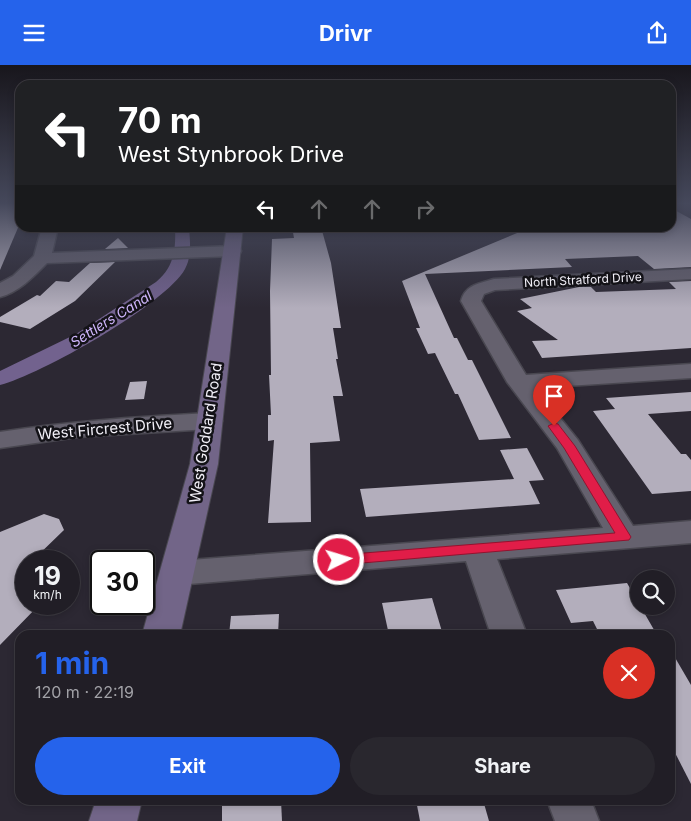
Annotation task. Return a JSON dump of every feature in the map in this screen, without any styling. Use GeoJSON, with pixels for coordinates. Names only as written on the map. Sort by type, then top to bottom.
{"type":"FeatureCollection","features":[{"type":"Feature","properties":{"kind":"street"},"geometry":{"type":"LineString","coordinates":[[0,291],[18,280],[42,258],[47,238]]}},
{"type":"Feature","properties":{"kind":"street"},"geometry":{"type":"LineString","coordinates":[[42,258],[199,252],[234,239]]}},
{"type":"Feature","properties":{"kind":"street","name":"West Goddard Road"},"geometry":{"type":"LineString","coordinates":[[163,630],[204,464],[234,239]]}},
{"type":"Feature","properties":{"kind":"street","name":"North Stratford Drive"},"geometry":{"type":"LineString","coordinates":[[519,382],[471,301],[472,295],[477,290],[494,285],[691,275]]}},
{"type":"Feature","properties":{"kind":"street"},"geometry":{"type":"LineString","coordinates":[[519,382],[691,371]]}},
{"type":"Feature","properties":{"kind":"street"},"geometry":{"type":"LineString","coordinates":[[519,382],[569,446],[624,537]]}},
{"type":"Feature","properties":{"kind":"street","name":"West Fircrest Drive"},"geometry":{"type":"LineString","coordinates":[[0,440],[94,428],[210,421]]}},
{"type":"Feature","properties":{"kind":"street"},"geometry":{"type":"LineString","coordinates":[[178,573],[691,532]]}},
{"type":"Feature","properties":{"kind":"street"},"geometry":{"type":"LineString","coordinates":[[478,549],[507,630]]}},
{"type":"Feature","properties":{"kind":"street"},"geometry":{"type":"LineString","coordinates":[[113,821],[118,805]]}},
{"type":"Feature","properties":{"kind":"street"},"geometry":{"type":"LineString","coordinates":[[571,805],[577,821]]}},
{"type":"Feature","properties":{"kind":"building"},"geometry":{"type":"Polygon","coordinates":[[[0,238],[13,238],[0,270],[0,238]]]}},
{"type":"Feature","properties":{"kind":"building"},"geometry":{"type":"Polygon","coordinates":[[[118,238],[128,248],[105,249],[118,238]]]}},
{"type":"Feature","properties":{"kind":"building"},"geometry":{"type":"Polygon","coordinates":[[[324,238],[331,263],[341,328],[333,328],[338,359],[336,359],[343,396],[333,396],[340,441],[310,443],[311,522],[268,523],[274,440],[268,441],[268,415],[271,415],[269,375],[271,375],[270,291],[272,239],[324,238]]]}},
{"type":"Feature","properties":{"kind":"building"},"geometry":{"type":"Polygon","coordinates":[[[505,238],[691,238],[691,267],[654,269],[638,256],[565,259],[572,267],[425,274],[454,338],[457,338],[468,360],[472,360],[511,438],[479,440],[458,394],[455,394],[435,353],[428,354],[416,328],[420,328],[402,281],[505,238]]]}},
{"type":"Feature","properties":{"kind":"building"},"geometry":{"type":"Polygon","coordinates":[[[115,262],[75,301],[30,329],[0,322],[0,317],[37,295],[40,296],[56,281],[69,282],[90,263],[115,262]]]}},
{"type":"Feature","properties":{"kind":"building"},"geometry":{"type":"Polygon","coordinates":[[[691,281],[691,348],[542,358],[532,341],[558,340],[517,311],[532,308],[520,299],[579,287],[591,287],[596,292],[676,289],[669,282],[691,281]]]}},
{"type":"Feature","properties":{"kind":"building"},"geometry":{"type":"Polygon","coordinates":[[[147,381],[144,399],[125,400],[130,382],[147,381]]]}},
{"type":"Feature","properties":{"kind":"building"},"geometry":{"type":"Polygon","coordinates":[[[691,392],[691,411],[648,414],[681,454],[686,454],[691,460],[691,491],[652,494],[593,411],[615,409],[606,398],[691,392]]]}},
{"type":"Feature","properties":{"kind":"building"},"geometry":{"type":"Polygon","coordinates":[[[527,448],[544,480],[529,481],[540,504],[366,517],[360,489],[514,479],[500,450],[527,448]]]}},
{"type":"Feature","properties":{"kind":"building"},"geometry":{"type":"Polygon","coordinates":[[[44,514],[59,519],[64,530],[43,550],[15,550],[15,615],[29,615],[0,645],[0,532],[44,514]]]}},
{"type":"Feature","properties":{"kind":"building"},"geometry":{"type":"Polygon","coordinates":[[[627,583],[630,588],[630,615],[645,615],[654,630],[598,630],[593,621],[571,623],[556,590],[627,583]]]}},
{"type":"Feature","properties":{"kind":"building"},"geometry":{"type":"Polygon","coordinates":[[[432,598],[442,630],[388,630],[382,603],[432,598]]]}},
{"type":"Feature","properties":{"kind":"building"},"geometry":{"type":"Polygon","coordinates":[[[279,614],[278,630],[230,630],[231,616],[279,614]]]}},
{"type":"Feature","properties":{"kind":"building"},"geometry":{"type":"Polygon","coordinates":[[[675,658],[691,685],[691,784],[675,753],[675,658]]]}},
{"type":"Feature","properties":{"kind":"building"},"geometry":{"type":"Polygon","coordinates":[[[222,805],[281,805],[282,821],[222,821],[222,805]]]}},
{"type":"Feature","properties":{"kind":"building"},"geometry":{"type":"Polygon","coordinates":[[[417,805],[484,805],[489,821],[420,821],[417,805]]]}},
{"type":"Feature","properties":{"kind":"waterway","name":"Settlers Canal"},"geometry":{"type":"LineString","coordinates":[[0,379],[51,356],[83,338],[162,286],[177,269],[181,259],[183,238]]}},
{"type":"Feature","properties":{"kind":"route"},"geometry":{"type":"LineString","coordinates":[[339,560],[624,537],[569,446],[554,426]]}}]}
